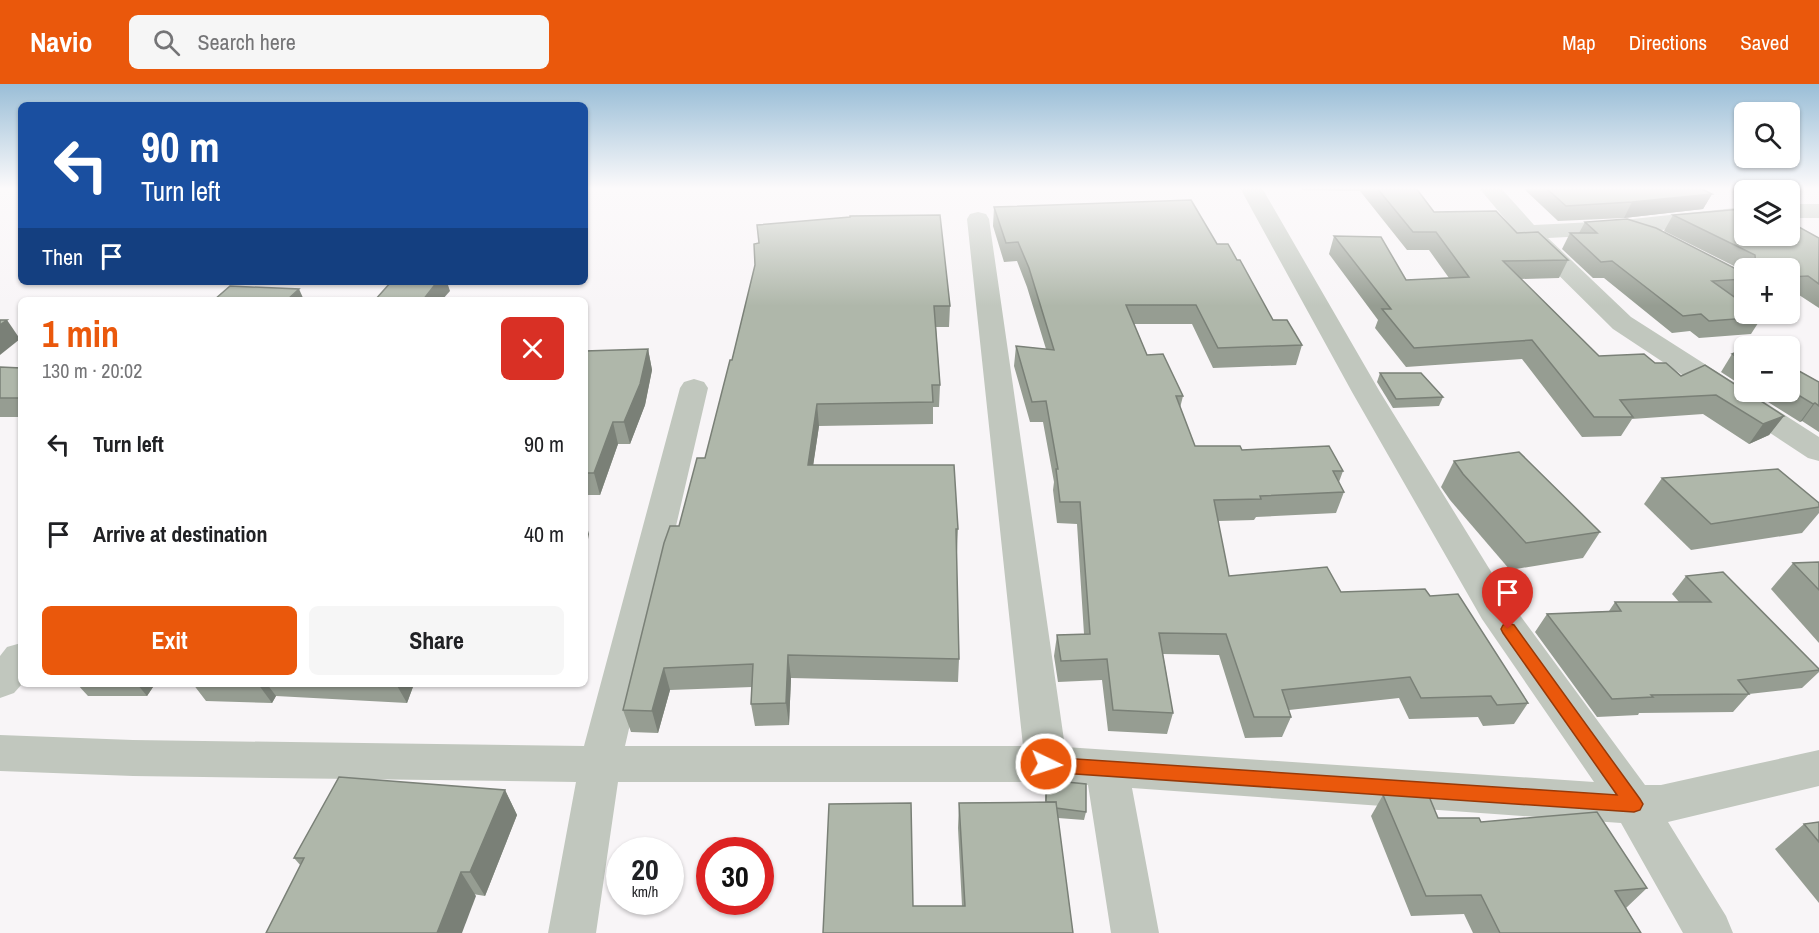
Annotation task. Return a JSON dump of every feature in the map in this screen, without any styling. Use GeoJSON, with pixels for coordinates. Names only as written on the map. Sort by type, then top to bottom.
{"type":"FeatureCollection","features":[{"type":"Feature","properties":{"kind":"street"},"geometry":{"type":"LineString","coordinates":[[979,228],[1046,764]]}},
{"type":"Feature","properties":{"kind":"street"},"geometry":{"type":"LineString","coordinates":[[1273,228],[1366,392],[1495,609],[1634,804],[1709,933]]}},
{"type":"Feature","properties":{"kind":"street"},"geometry":{"type":"LineString","coordinates":[[1524,228],[1622,323],[1819,451]]}},
{"type":"Feature","properties":{"kind":"street"},"geometry":{"type":"LineString","coordinates":[[1528,232],[1595,228]]}},
{"type":"Feature","properties":{"kind":"street"},"geometry":{"type":"LineString","coordinates":[[1625,228],[1666,242]]}},
{"type":"Feature","properties":{"kind":"street"},"geometry":{"type":"LineString","coordinates":[[572,933],[600,764],[694,388]]}},
{"type":"Feature","properties":{"kind":"street"},"geometry":{"type":"LineString","coordinates":[[0,682],[18,661]]}},
{"type":"Feature","properties":{"kind":"street"},"geometry":{"type":"LineString","coordinates":[[0,693],[18,673]]}},
{"type":"Feature","properties":{"kind":"street"},"geometry":{"type":"LineString","coordinates":[[0,753],[132,758],[600,764],[1046,764],[1634,804],[1661,804],[1819,768]]}},
{"type":"Feature","properties":{"kind":"street"},"geometry":{"type":"LineString","coordinates":[[1107,769],[1135,933]]}},
{"type":"Feature","properties":{"kind":"building"},"geometry":{"type":"Polygon","coordinates":[[[757,228],[941,228],[950,306],[934,306],[940,385],[932,385],[933,402],[817,404],[808,465],[954,465],[958,529],[956,529],[959,659],[788,655],[786,703],[751,704],[753,664],[664,668],[652,711],[623,710],[664,543],[670,526],[679,526],[697,458],[705,458],[755,265],[754,244],[759,243],[757,228]]]}},
{"type":"Feature","properties":{"kind":"building"},"geometry":{"type":"Polygon","coordinates":[[[1001,228],[1207,228],[1217,244],[1228,244],[1237,260],[1240,260],[1273,320],[1287,320],[1302,345],[1218,348],[1196,305],[1126,305],[1147,355],[1163,354],[1183,396],[1176,396],[1195,446],[1240,446],[1242,450],[1329,446],[1343,471],[1333,471],[1344,492],[1260,496],[1261,499],[1214,500],[1229,576],[1327,567],[1341,592],[1425,589],[1430,596],[1458,594],[1528,703],[1497,705],[1491,696],[1421,698],[1410,677],[1282,690],[1291,717],[1254,717],[1226,634],[1159,633],[1173,713],[1113,710],[1107,659],[1061,661],[1057,635],[1090,634],[1080,502],[1060,502],[1056,469],[1058,469],[1046,401],[1032,402],[1016,346],[1054,350],[1029,268],[1018,242],[1006,243],[1001,228]]]}},
{"type":"Feature","properties":{"kind":"building"},"geometry":{"type":"Polygon","coordinates":[[[1409,228],[1512,228],[1517,233],[1538,232],[1568,260],[1503,261],[1599,356],[1644,354],[1655,363],[1666,363],[1681,376],[1705,365],[1734,384],[1734,402],[1762,402],[1784,416],[1763,424],[1716,395],[1620,400],[1633,417],[1594,417],[1532,340],[1414,348],[1382,309],[1391,309],[1334,236],[1381,237],[1406,280],[1469,277],[1436,232],[1413,232],[1409,228]]]}},
{"type":"Feature","properties":{"kind":"building"},"geometry":{"type":"Polygon","coordinates":[[[1591,228],[1655,228],[1734,268],[1734,280],[1712,281],[1734,297],[1734,319],[1709,321],[1701,314],[1683,316],[1612,261],[1601,262],[1570,233],[1597,233],[1591,228]]]}},
{"type":"Feature","properties":{"kind":"building"},"geometry":{"type":"Polygon","coordinates":[[[1699,228],[1734,228],[1734,245],[1699,228]]]}},
{"type":"Feature","properties":{"kind":"building"},"geometry":{"type":"Polygon","coordinates":[[[1800,228],[1819,238],[1819,284],[1808,276],[1800,276],[1800,258],[1755,258],[1755,255],[1737,246],[1800,246],[1800,228]]]}},
{"type":"Feature","properties":{"kind":"building"},"geometry":{"type":"Polygon","coordinates":[[[388,285],[435,285],[425,297],[378,297],[388,285]]]}},
{"type":"Feature","properties":{"kind":"building"},"geometry":{"type":"Polygon","coordinates":[[[230,286],[299,289],[290,297],[217,297],[230,286]]]}},
{"type":"Feature","properties":{"kind":"building"},"geometry":{"type":"Polygon","coordinates":[[[648,349],[640,384],[624,422],[613,422],[594,473],[588,473],[588,351],[648,349]]]}},
{"type":"Feature","properties":{"kind":"building"},"geometry":{"type":"Polygon","coordinates":[[[0,367],[18,368],[18,398],[0,398],[0,367]]]}},
{"type":"Feature","properties":{"kind":"building"},"geometry":{"type":"Polygon","coordinates":[[[1800,372],[1819,382],[1819,406],[1800,396],[1800,372]]]}},
{"type":"Feature","properties":{"kind":"building"},"geometry":{"type":"Polygon","coordinates":[[[1380,373],[1421,373],[1443,397],[1396,399],[1380,373]]]}},
{"type":"Feature","properties":{"kind":"building"},"geometry":{"type":"Polygon","coordinates":[[[1519,452],[1600,532],[1526,543],[1463,474],[1454,461],[1519,452]]]}},
{"type":"Feature","properties":{"kind":"building"},"geometry":{"type":"Polygon","coordinates":[[[1778,469],[1819,503],[1819,507],[1711,524],[1662,478],[1778,469]]]}},
{"type":"Feature","properties":{"kind":"building"},"geometry":{"type":"Polygon","coordinates":[[[1819,562],[1819,590],[1793,563],[1819,562]]]}},
{"type":"Feature","properties":{"kind":"building"},"geometry":{"type":"Polygon","coordinates":[[[1723,572],[1819,670],[1738,680],[1749,694],[1651,695],[1653,697],[1612,699],[1547,614],[1621,611],[1615,602],[1711,602],[1686,576],[1723,572]]]}},
{"type":"Feature","properties":{"kind":"building"},"geometry":{"type":"Polygon","coordinates":[[[339,777],[505,790],[470,872],[461,872],[437,933],[266,933],[304,858],[294,858],[339,777]]]}},
{"type":"Feature","properties":{"kind":"building"},"geometry":{"type":"Polygon","coordinates":[[[1047,780],[1086,784],[1086,812],[1056,808],[1056,802],[1046,802],[1047,780]]]}},
{"type":"Feature","properties":{"kind":"building"},"geometry":{"type":"Polygon","coordinates":[[[1428,794],[1438,818],[1479,818],[1481,822],[1597,812],[1647,888],[1615,891],[1641,933],[1500,933],[1481,895],[1426,896],[1383,795],[1428,794]]]}},
{"type":"Feature","properties":{"kind":"building"},"geometry":{"type":"Polygon","coordinates":[[[1056,802],[1073,933],[823,933],[829,804],[911,803],[913,906],[965,906],[959,803],[1056,802]]]}},
{"type":"Feature","properties":{"kind":"building"},"geometry":{"type":"Polygon","coordinates":[[[1819,822],[1819,842],[1804,824],[1819,822]]]}},
{"type":"Feature","properties":{"kind":"route"},"geometry":{"type":"LineString","coordinates":[[1046,764],[1634,804],[1508,629]]}}]}
